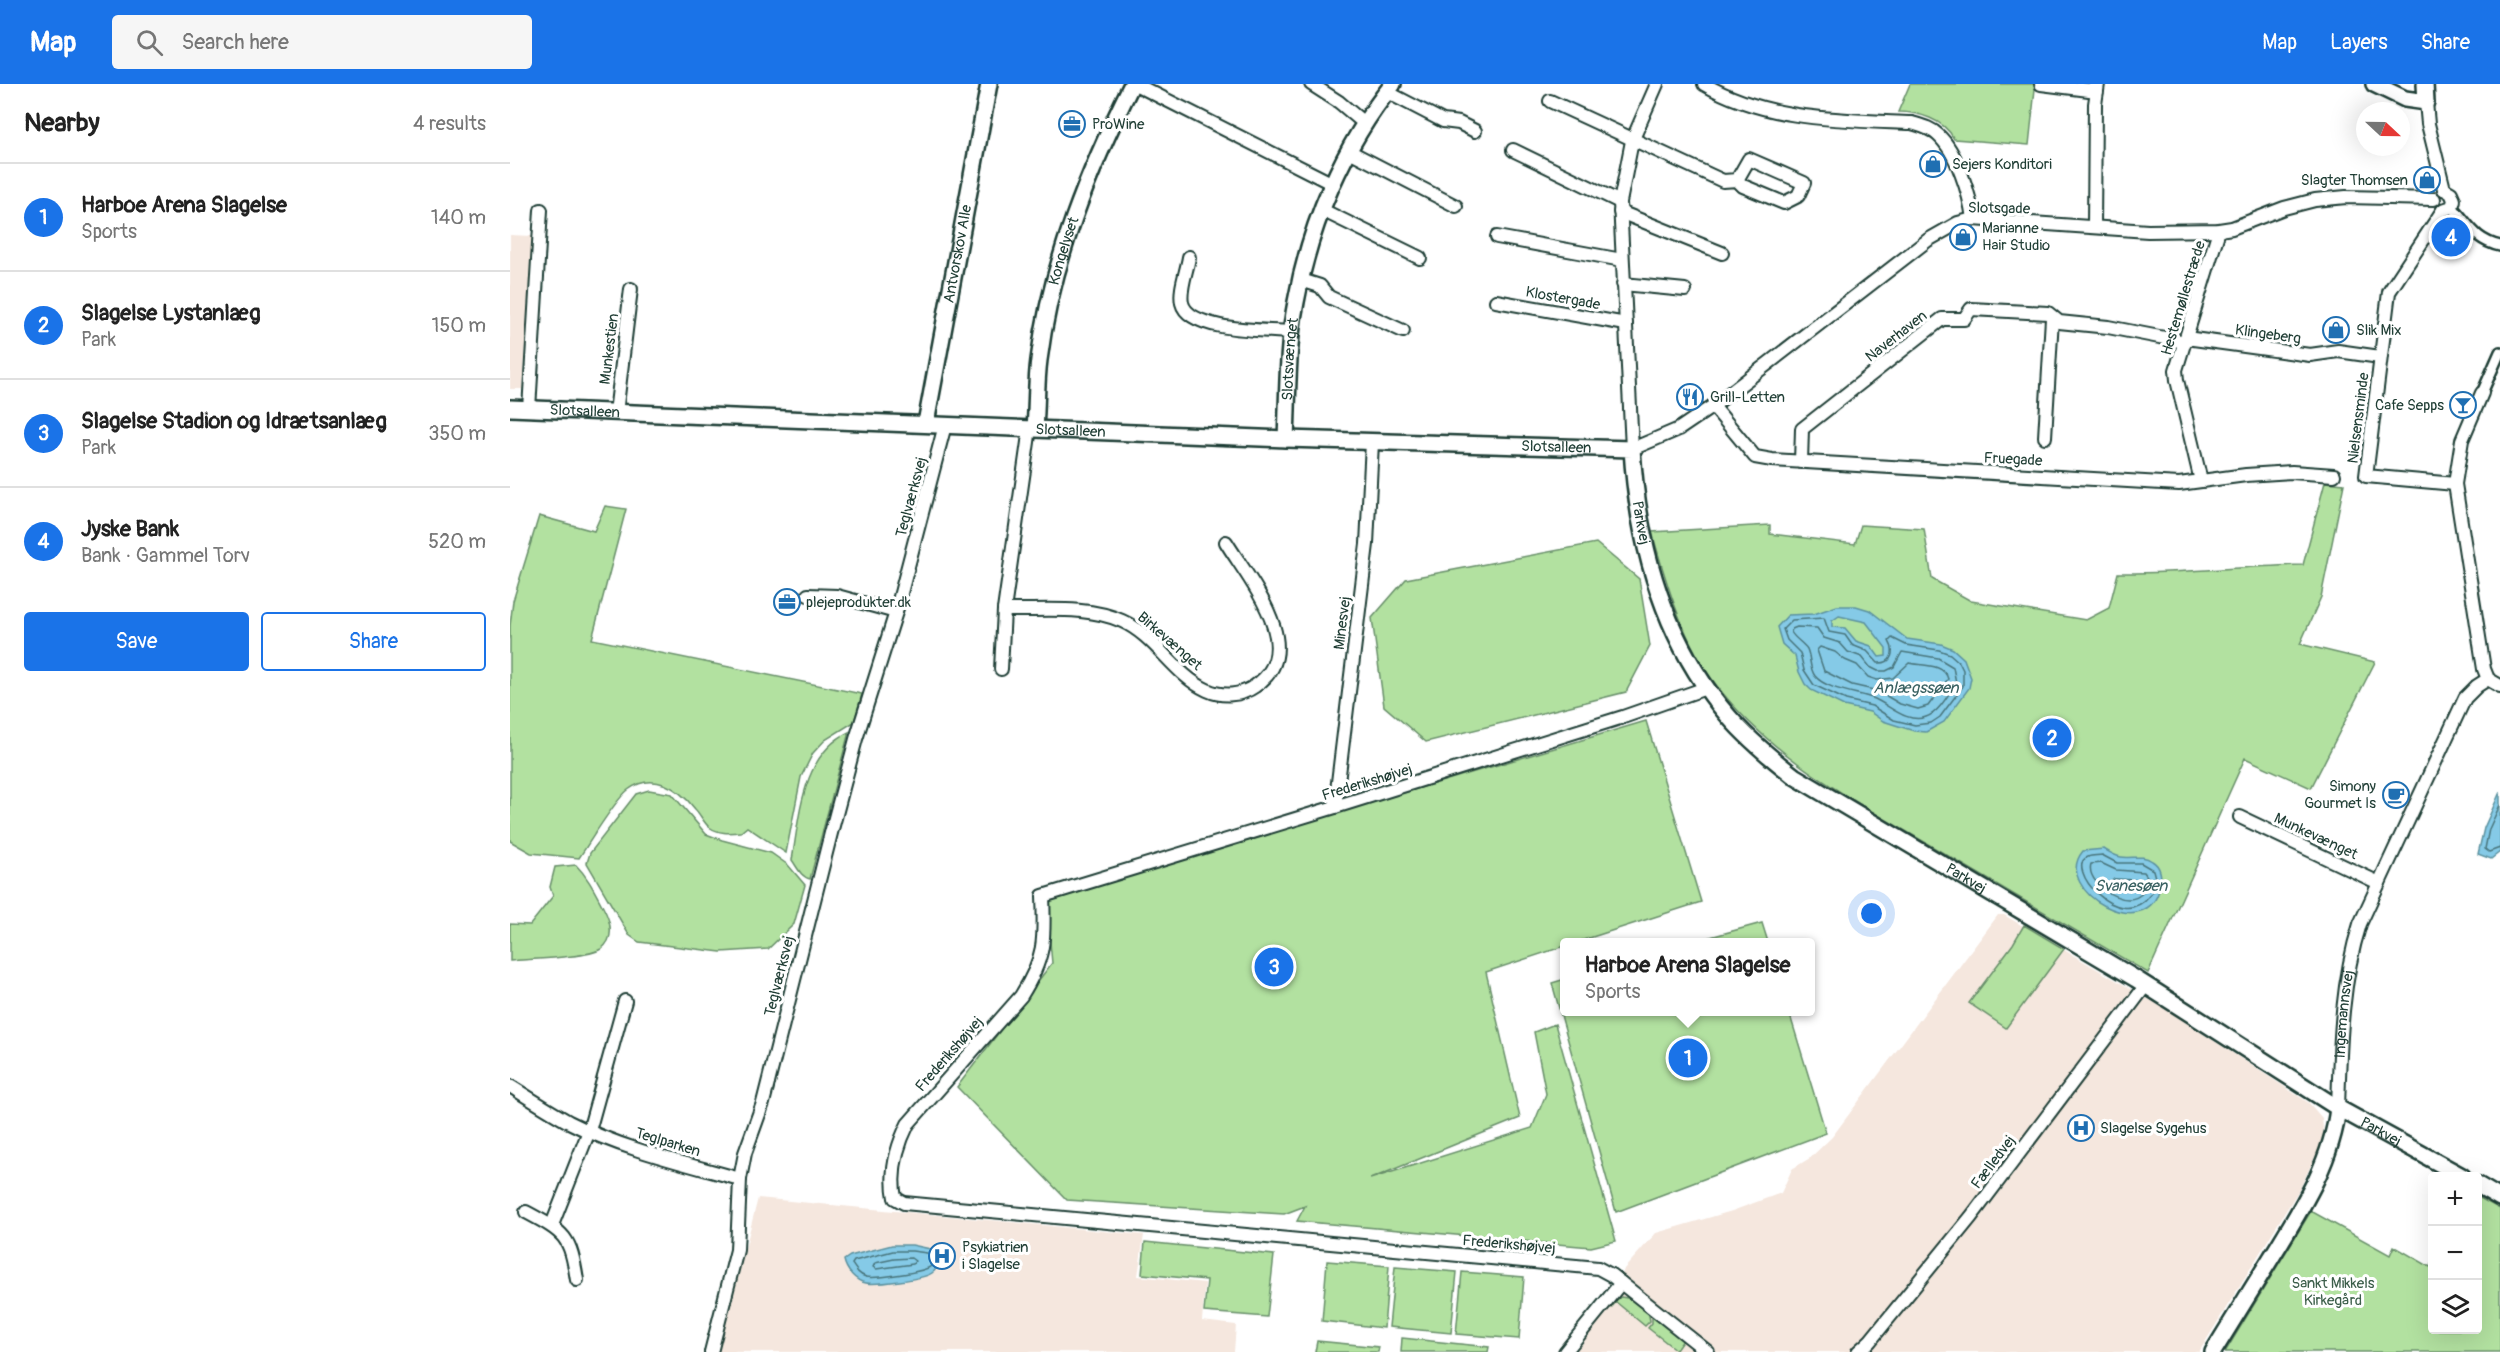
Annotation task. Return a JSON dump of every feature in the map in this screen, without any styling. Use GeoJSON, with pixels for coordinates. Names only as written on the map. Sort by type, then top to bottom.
{"type":"FeatureCollection","features":[{"type":"Feature","properties":{"kind":"street","name":"Antvorskov Alle"},"geometry":{"type":"LineString","coordinates":[[927,423],[989,84]]}},
{"type":"Feature","properties":{"kind":"street","name":"Kongelyset"},"geometry":{"type":"LineString","coordinates":[[1033,428],[1039,359],[1064,249],[1084,188],[1108,132],[1134,84],[1334,184]]}},
{"type":"Feature","properties":{"kind":"street"},"geometry":{"type":"LineString","coordinates":[[1311,84],[1339,102],[1365,124]]}},
{"type":"Feature","properties":{"kind":"street","name":"Klostergade"},"geometry":{"type":"LineString","coordinates":[[1632,449],[1620,207],[1632,141],[1657,84]]}},
{"type":"Feature","properties":{"kind":"street"},"geometry":{"type":"LineString","coordinates":[[1704,84],[1736,100],[1766,110],[1795,115],[1912,123],[1927,127],[1948,145],[1971,207],[1973,219]]}},
{"type":"Feature","properties":{"kind":"street"},"geometry":{"type":"LineString","coordinates":[[2042,84],[2097,87],[2094,227]]}},
{"type":"Feature","properties":{"kind":"street"},"geometry":{"type":"LineString","coordinates":[[2374,84],[2405,99],[2426,102]]}},
{"type":"Feature","properties":{"kind":"street"},"geometry":{"type":"LineString","coordinates":[[2380,360],[2389,291],[2453,196],[2444,189],[2428,124],[2425,84]]}},
{"type":"Feature","properties":{"kind":"street","name":"Slotsvænget"},"geometry":{"type":"LineString","coordinates":[[1286,439],[1292,332],[1301,280],[1322,210],[1349,151],[1365,124],[1390,88],[1443,121],[1459,123],[1475,131]]}},
{"type":"Feature","properties":{"kind":"street"},"geometry":{"type":"LineString","coordinates":[[1550,102],[1632,141],[1723,180],[1737,180],[1743,186],[1784,203],[1798,196],[1804,183],[1749,159],[1737,180]]}},
{"type":"Feature","properties":{"kind":"street"},"geometry":{"type":"LineString","coordinates":[[1513,150],[1620,207],[1722,253]]}},
{"type":"Feature","properties":{"kind":"street"},"geometry":{"type":"LineString","coordinates":[[1349,151],[1456,206]]}},
{"type":"Feature","properties":{"kind":"street"},"geometry":{"type":"LineString","coordinates":[[2444,189],[2437,192],[2434,204],[2447,208],[2473,234],[2491,244],[2500,246]]}},
{"type":"Feature","properties":{"kind":"street","name":"Slotsgade"},"geometry":{"type":"LineString","coordinates":[[1632,449],[1679,429],[1713,406],[1928,240],[1958,223],[1973,219],[2148,231],[2219,230],[2232,228],[2284,208],[2315,200],[2346,197],[2434,199]]}},
{"type":"Feature","properties":{"kind":"street"},"geometry":{"type":"LineString","coordinates":[[529,409],[541,210]]}},
{"type":"Feature","properties":{"kind":"street"},"geometry":{"type":"LineString","coordinates":[[1322,210],[1420,258]]}},
{"type":"Feature","properties":{"kind":"street","name":"Hestemøllestræde"},"geometry":{"type":"LineString","coordinates":[[2201,481],[2176,370],[2219,230]]}},
{"type":"Feature","properties":{"kind":"street"},"geometry":{"type":"LineString","coordinates":[[1497,237],[1622,260]]}},
{"type":"Feature","properties":{"kind":"street"},"geometry":{"type":"LineString","coordinates":[[1190,256],[1181,296],[1183,306],[1198,320],[1214,325],[1292,332]]}},
{"type":"Feature","properties":{"kind":"street"},"geometry":{"type":"LineString","coordinates":[[1301,280],[1320,286],[1329,297],[1403,331]]}},
{"type":"Feature","properties":{"kind":"street"},"geometry":{"type":"LineString","coordinates":[[1623,284],[1685,290]]}},
{"type":"Feature","properties":{"kind":"street","name":"Munkestien"},"geometry":{"type":"LineString","coordinates":[[616,413],[632,289]]}},
{"type":"Feature","properties":{"kind":"street","name":"Klostergade"},"geometry":{"type":"LineString","coordinates":[[1496,301],[1626,324]]}},
{"type":"Feature","properties":{"kind":"street","name":"Naverhaven"},"geometry":{"type":"LineString","coordinates":[[1801,462],[1802,429],[1942,319],[1964,320],[1971,309],[2048,313],[2059,322],[2108,327],[2186,340]]}},
{"type":"Feature","properties":{"kind":"street"},"geometry":{"type":"LineString","coordinates":[[2045,437],[2052,318]]}},
{"type":"Feature","properties":{"kind":"street","name":"Klingeberg"},"geometry":{"type":"LineString","coordinates":[[2186,340],[2310,355],[2338,351],[2380,360]]}},
{"type":"Feature","properties":{"kind":"street"},"geometry":{"type":"LineString","coordinates":[[2498,355],[2462,440],[2455,484],[2484,669],[2488,679],[2500,687]]}},
{"type":"Feature","properties":{"kind":"street","name":"Nielsensminde"},"geometry":{"type":"LineString","coordinates":[[2380,360],[2366,477],[2455,484]]}},
{"type":"Feature","properties":{"kind":"street","name":"Fruegade"},"geometry":{"type":"LineString","coordinates":[[1713,406],[1755,457],[1801,462],[2179,484],[2292,472],[2334,475]]}},
{"type":"Feature","properties":{"kind":"street","name":"Slotsalleen"},"geometry":{"type":"LineString","coordinates":[[510,408],[1286,439],[1632,449]]}},
{"type":"Feature","properties":{"kind":"street","name":"Teglværksvej"},"geometry":{"type":"LineString","coordinates":[[711,1352],[737,1250],[740,1179],[745,1153],[763,1103],[815,892],[856,739],[896,612],[945,424]]}},
{"type":"Feature","properties":{"kind":"street"},"geometry":{"type":"LineString","coordinates":[[1001,669],[1004,610],[1033,428]]}},
{"type":"Feature","properties":{"kind":"street","name":"Minesvej"},"geometry":{"type":"LineString","coordinates":[[1335,807],[1367,544],[1372,441]]}},
{"type":"Feature","properties":{"kind":"street","name":"Parkvej"},"geometry":{"type":"LineString","coordinates":[[1632,449],[1640,517],[1655,584],[1678,641],[1706,688],[1730,719],[1768,756],[1794,776],[2146,985],[2338,1108],[2455,1172]]}},
{"type":"Feature","properties":{"kind":"street","name":"Birkevænget"},"geometry":{"type":"LineString","coordinates":[[1004,610],[1092,612],[1106,615],[1125,622],[1140,632],[1197,685],[1226,695],[1240,693],[1255,687],[1266,677],[1274,663],[1278,643],[1274,622],[1226,542]]}},
{"type":"Feature","properties":{"kind":"street"},"geometry":{"type":"LineString","coordinates":[[808,595],[837,596],[896,612]]}},
{"type":"Feature","properties":{"kind":"street","name":"Ingemannsvej"},"geometry":{"type":"LineString","coordinates":[[2213,1352],[2297,1215],[2325,1159],[2335,1132],[2342,1017],[2350,958],[2360,924],[2465,699],[2477,686],[2488,679]]}},
{"type":"Feature","properties":{"kind":"street","name":"Frederikshøjvej"},"geometry":{"type":"LineString","coordinates":[[1621,1283],[1598,1268],[1582,1266],[904,1203],[895,1198],[892,1185],[894,1163],[899,1142],[908,1124],[1021,996],[1033,977],[1041,958],[1045,937],[1043,896],[1623,717],[1706,688]]}},
{"type":"Feature","properties":{"kind":"street","name":"Munkevænget"},"geometry":{"type":"LineString","coordinates":[[2240,817],[2379,883]]}},
{"type":"Feature","properties":{"kind":"street","name":"Fælledvej"},"geometry":{"type":"LineString","coordinates":[[1858,1352],[1870,1341],[1971,1217],[2146,985]]}},
{"type":"Feature","properties":{"kind":"street"},"geometry":{"type":"LineString","coordinates":[[552,1225],[589,1131],[625,1001]]}},
{"type":"Feature","properties":{"kind":"street","name":"Teglparken"},"geometry":{"type":"LineString","coordinates":[[510,1086],[562,1118],[589,1131],[654,1154],[740,1179]]}},
{"type":"Feature","properties":{"kind":"street"},"geometry":{"type":"LineString","coordinates":[[2482,1187],[2500,1198]]}},
{"type":"Feature","properties":{"kind":"street"},"geometry":{"type":"LineString","coordinates":[[526,1212],[552,1225],[566,1237],[572,1249],[576,1280]]}},
{"type":"Feature","properties":{"kind":"street"},"geometry":{"type":"LineString","coordinates":[[1565,1352],[1621,1283],[1708,1352]]}},
{"type":"Feature","properties":{"kind":"shaded area"},"geometry":{"type":"Polygon","coordinates":[[[510,235],[532,236],[522,389],[510,389],[510,235]]]}},
{"type":"Feature","properties":{"kind":"shaded area","name":"Slagelse Sygehus"},"geometry":{"type":"Polygon","coordinates":[[[1998,915],[2004,915],[2162,1007],[2309,1103],[2322,1118],[2324,1138],[2300,1188],[2199,1352],[1570,1352],[1612,1301],[1624,1269],[1656,1233],[1732,1211],[1781,1193],[1792,1169],[1810,1158],[1832,1137],[1998,915]]]}},
{"type":"Feature","properties":{"kind":"shaded area","name":"Psykiatrien i Slagelse"},"geometry":{"type":"Polygon","coordinates":[[[758,1198],[1144,1235],[1138,1276],[1205,1283],[1202,1321],[1236,1325],[1234,1352],[719,1352],[758,1198]]]}},
{"type":"Feature","properties":{"kind":"green space"},"geometry":{"type":"Polygon","coordinates":[[[1910,84],[2085,84],[2083,93],[2035,89],[2029,145],[1954,139],[1944,126],[1930,118],[1914,113],[1898,112],[1910,84]]]}},
{"type":"Feature","properties":{"kind":"green space"},"geometry":{"type":"Polygon","coordinates":[[[2325,482],[2344,484],[2321,597],[2300,644],[2375,662],[2311,788],[2245,758],[2148,973],[1874,813],[1817,777],[1763,735],[1717,686],[1695,651],[1677,612],[1652,532],[1770,525],[1770,534],[1855,544],[1861,525],[1924,529],[1932,579],[1971,601],[2086,620],[2109,608],[2118,573],[2303,565],[2325,482]]]}},
{"type":"Feature","properties":{"kind":"green space"},"geometry":{"type":"Polygon","coordinates":[[[605,506],[626,509],[592,639],[862,694],[854,722],[825,740],[813,753],[801,777],[786,853],[747,827],[741,832],[724,833],[713,829],[681,794],[665,784],[656,782],[637,784],[622,795],[579,858],[531,853],[510,841],[510,626],[513,601],[539,516],[594,531],[605,506]]]}},
{"type":"Feature","properties":{"kind":"green space"},"geometry":{"type":"Polygon","coordinates":[[[1596,543],[1639,579],[1650,646],[1626,692],[1426,742],[1384,706],[1372,618],[1406,579],[1596,543]]]}},
{"type":"Feature","properties":{"kind":"green space"},"geometry":{"type":"Polygon","coordinates":[[[1646,721],[1701,902],[1589,938],[1560,938],[1560,948],[1486,972],[1520,1118],[1370,1179],[1532,1128],[1546,1094],[1534,1032],[1555,1024],[1616,1241],[1591,1247],[1297,1221],[1305,1206],[1284,1214],[1067,1200],[957,1087],[1052,963],[1046,899],[1646,721]]]}},
{"type":"Feature","properties":{"kind":"green space"},"geometry":{"type":"Polygon","coordinates":[[[849,732],[810,879],[802,874],[792,860],[801,805],[812,770],[821,755],[833,742],[849,732]]]}},
{"type":"Feature","properties":{"kind":"green space"},"geometry":{"type":"Polygon","coordinates":[[[649,790],[672,794],[706,834],[771,853],[788,865],[805,885],[794,924],[768,949],[721,952],[639,942],[629,935],[587,863],[590,853],[636,794],[649,790]]]}},
{"type":"Feature","properties":{"kind":"green space"},"geometry":{"type":"Polygon","coordinates":[[[576,865],[591,885],[608,918],[610,934],[606,945],[594,952],[584,954],[510,961],[510,924],[530,925],[553,896],[550,887],[555,867],[576,865]]]}},
{"type":"Feature","properties":{"kind":"green space"},"geometry":{"type":"Polygon","coordinates":[[[1762,923],[1767,938],[1707,938],[1762,923]]]}},
{"type":"Feature","properties":{"kind":"green space"},"geometry":{"type":"Polygon","coordinates":[[[2024,925],[2064,949],[2006,1028],[1969,1003],[2013,944],[2024,925]]]}},
{"type":"Feature","properties":{"kind":"green space"},"geometry":{"type":"Polygon","coordinates":[[[1560,981],[1560,1012],[1552,983],[1560,981]]]}},
{"type":"Feature","properties":{"kind":"green space"},"geometry":{"type":"Polygon","coordinates":[[[1561,1016],[1790,1016],[1826,1133],[1616,1212],[1561,1016]]]}},
{"type":"Feature","properties":{"kind":"green space","name":"Sankt Mikkels Kirkegård"},"geometry":{"type":"Polygon","coordinates":[[[2482,1199],[2500,1209],[2500,1352],[2225,1352],[2311,1211],[2390,1255],[2394,1246],[2428,1266],[2428,1334],[2482,1334],[2482,1199]]]}},
{"type":"Feature","properties":{"kind":"green space"},"geometry":{"type":"Polygon","coordinates":[[[1145,1242],[1274,1255],[1267,1317],[1204,1312],[1207,1280],[1142,1274],[1145,1242]]]}},
{"type":"Feature","properties":{"kind":"green space"},"geometry":{"type":"Polygon","coordinates":[[[1327,1261],[1389,1266],[1384,1328],[1322,1321],[1327,1261]]]}},
{"type":"Feature","properties":{"kind":"green space"},"geometry":{"type":"Polygon","coordinates":[[[1395,1267],[1457,1272],[1451,1333],[1389,1327],[1395,1267]]]}},
{"type":"Feature","properties":{"kind":"green space"},"geometry":{"type":"Polygon","coordinates":[[[1462,1272],[1524,1277],[1519,1339],[1456,1334],[1462,1272]]]}},
{"type":"Feature","properties":{"kind":"green space"},"geometry":{"type":"Polygon","coordinates":[[[1621,1297],[1633,1299],[1648,1310],[1650,1321],[1645,1326],[1616,1302],[1611,1308],[1608,1306],[1621,1297]]]}},
{"type":"Feature","properties":{"kind":"green space"},"geometry":{"type":"Polygon","coordinates":[[[1652,1313],[1684,1339],[1676,1350],[1648,1328],[1652,1323],[1652,1313]]]}},
{"type":"Feature","properties":{"kind":"green space"},"geometry":{"type":"Polygon","coordinates":[[[1402,1338],[1489,1347],[1488,1352],[1401,1352],[1402,1338]]]}},
{"type":"Feature","properties":{"kind":"green space"},"geometry":{"type":"Polygon","coordinates":[[[1317,1341],[1379,1347],[1378,1352],[1315,1352],[1317,1341]]]}},
{"type":"Feature","properties":{"kind":"water","name":"Anlægssøen"},"geometry":{"type":"Polygon","coordinates":[[[1837,606],[1856,606],[1869,610],[1907,639],[1941,644],[1953,649],[1964,659],[1971,678],[1969,688],[1944,722],[1926,732],[1914,731],[1883,721],[1870,712],[1844,706],[1811,690],[1805,684],[1795,656],[1782,644],[1777,627],[1788,615],[1814,614],[1837,606]],[[1839,616],[1832,621],[1832,627],[1845,628],[1856,641],[1871,646],[1879,657],[1886,656],[1886,648],[1866,622],[1839,616]]]}},
{"type":"Feature","properties":{"kind":"water"},"geometry":{"type":"Polygon","coordinates":[[[2500,792],[2500,852],[2491,859],[2478,854],[2484,828],[2500,792]]]}},
{"type":"Feature","properties":{"kind":"water","name":"Svanesøen"},"geometry":{"type":"Polygon","coordinates":[[[2104,849],[2121,857],[2144,858],[2157,866],[2161,883],[2152,903],[2139,911],[2122,912],[2105,906],[2090,895],[2080,882],[2076,866],[2083,851],[2104,849]]]}},
{"type":"Feature","properties":{"kind":"water"},"geometry":{"type":"Polygon","coordinates":[[[892,1245],[912,1245],[935,1250],[939,1256],[937,1267],[932,1273],[920,1277],[871,1283],[858,1280],[847,1268],[844,1260],[850,1256],[892,1245]]]}},
{"type":"Feature","properties":{"kind":"place","name":"ProWine"},"geometry":{"type":"Point","coordinates":[1072,124]}},
{"type":"Feature","properties":{"kind":"place","name":"Sejers Konditori"},"geometry":{"type":"Point","coordinates":[1933,164]}},
{"type":"Feature","properties":{"kind":"place","name":"Slagter Thomsen"},"geometry":{"type":"Point","coordinates":[2427,180]}},
{"type":"Feature","properties":{"kind":"place","name":"Marianne Hair Studio"},"geometry":{"type":"Point","coordinates":[1963,237]}},
{"type":"Feature","properties":{"kind":"place","name":"Jyske Bank"},"geometry":{"type":"Point","coordinates":[2451,237]}},
{"type":"Feature","properties":{"kind":"place","name":"Slik Mix"},"geometry":{"type":"Point","coordinates":[2336,330]}},
{"type":"Feature","properties":{"kind":"place","name":"Grill-Letten"},"geometry":{"type":"Point","coordinates":[1690,397]}},
{"type":"Feature","properties":{"kind":"place","name":"Cafe Sepps"},"geometry":{"type":"Point","coordinates":[2463,405]}},
{"type":"Feature","properties":{"kind":"place","name":"plejeprodukter.dk"},"geometry":{"type":"Point","coordinates":[787,602]}},
{"type":"Feature","properties":{"kind":"place","name":"Slagelse Lystanlæg"},"geometry":{"type":"Point","coordinates":[2052,738]}},
{"type":"Feature","properties":{"kind":"place","name":"Simony Gourmet Is"},"geometry":{"type":"Point","coordinates":[2396,795]}},
{"type":"Feature","properties":{"kind":"place","name":"Slagelse Stadion og Idrætsanlæg"},"geometry":{"type":"Point","coordinates":[1274,967]}},
{"type":"Feature","properties":{"kind":"place","name":"Harboe Arena Slagelse"},"geometry":{"type":"Point","coordinates":[1688,1058]}},
{"type":"Feature","properties":{"kind":"place","name":"Slagelse Sygehus"},"geometry":{"type":"Point","coordinates":[2081,1128]}},
{"type":"Feature","properties":{"kind":"place","name":"Psykiatrien i Slagelse"},"geometry":{"type":"Point","coordinates":[942,1256]}}]}
